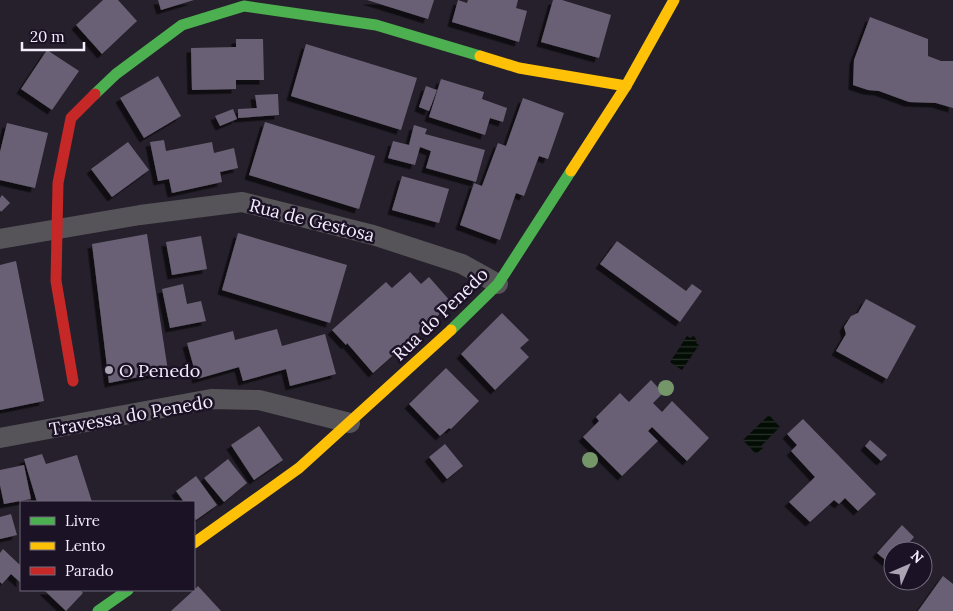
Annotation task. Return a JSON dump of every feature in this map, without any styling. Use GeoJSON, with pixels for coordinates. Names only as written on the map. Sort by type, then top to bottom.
{"type":"FeatureCollection","features":[{"type":"Feature","properties":{"kind":"street","name":"Rua do Penedo"},"geometry":{"type":"LineString","coordinates":[[195,542],[298,468],[350,424],[455,327],[498,284],[626,86],[674,0]]}},
{"type":"Feature","properties":{"kind":"street"},"geometry":{"type":"LineString","coordinates":[[73,381],[56,282],[58,183],[71,118],[116,74],[182,25],[244,6],[376,25],[518,68],[626,86]]}},
{"type":"Feature","properties":{"kind":"street","name":"Rua de Gestosa"},"geometry":{"type":"LineString","coordinates":[[0,238],[140,215],[242,202],[373,235],[462,264],[498,284]]}},
{"type":"Feature","properties":{"kind":"street","name":"Travessa do Penedo"},"geometry":{"type":"LineString","coordinates":[[0,438],[211,399],[259,400],[350,424]]}},
{"type":"Feature","properties":{"kind":"street"},"geometry":{"type":"LineString","coordinates":[[98,611],[127,591]]}},
{"type":"Feature","properties":{"kind":"shaded area"},"geometry":{"type":"Polygon","coordinates":[[[687,336],[690,338],[694,336],[697,341],[696,343],[699,345],[682,370],[670,362],[687,336]]]}},
{"type":"Feature","properties":{"kind":"shaded area"},"geometry":{"type":"Polygon","coordinates":[[[769,415],[780,427],[761,446],[763,448],[756,454],[743,440],[769,415]]]}},
{"type":"Feature","properties":{"kind":"building"},"geometry":{"type":"Polygon","coordinates":[[[103,0],[118,0],[137,21],[102,54],[76,25],[103,0]]]}},
{"type":"Feature","properties":{"kind":"building"},"geometry":{"type":"Polygon","coordinates":[[[158,0],[194,0],[161,10],[158,0]]]}},
{"type":"Feature","properties":{"kind":"building"},"geometry":{"type":"Polygon","coordinates":[[[367,0],[434,0],[428,19],[367,0]]]}},
{"type":"Feature","properties":{"kind":"building"},"geometry":{"type":"Polygon","coordinates":[[[458,0],[467,3],[468,0],[518,0],[516,8],[527,11],[519,42],[452,22],[458,0]]]}},
{"type":"Feature","properties":{"kind":"building"},"geometry":{"type":"Polygon","coordinates":[[[553,0],[562,0],[611,15],[599,58],[541,42],[553,0]]]}},
{"type":"Feature","properties":{"kind":"building"},"geometry":{"type":"Polygon","coordinates":[[[870,17],[928,39],[928,56],[941,61],[953,61],[953,108],[936,103],[909,102],[879,91],[853,85],[854,60],[870,17]]]}},
{"type":"Feature","properties":{"kind":"building"},"geometry":{"type":"Polygon","coordinates":[[[236,39],[263,39],[264,80],[236,80],[236,89],[192,90],[191,48],[236,47],[236,39]]]}},
{"type":"Feature","properties":{"kind":"building"},"geometry":{"type":"Polygon","coordinates":[[[306,44],[417,78],[401,130],[291,96],[306,44]]]}},
{"type":"Feature","properties":{"kind":"building"},"geometry":{"type":"Polygon","coordinates":[[[47,50],[79,71],[52,110],[21,89],[47,50]]]}},
{"type":"Feature","properties":{"kind":"building"},"geometry":{"type":"Polygon","coordinates":[[[158,76],[181,116],[144,138],[120,98],[158,76]]]}},
{"type":"Feature","properties":{"kind":"building"},"geometry":{"type":"Polygon","coordinates":[[[441,79],[484,92],[482,99],[507,108],[503,122],[490,118],[485,135],[429,117],[441,79]]]}},
{"type":"Feature","properties":{"kind":"building"},"geometry":{"type":"Polygon","coordinates":[[[426,86],[437,90],[429,111],[419,107],[426,86]]]}},
{"type":"Feature","properties":{"kind":"building"},"geometry":{"type":"Polygon","coordinates":[[[278,94],[279,115],[238,118],[238,109],[257,108],[255,95],[278,94]]]}},
{"type":"Feature","properties":{"kind":"building"},"geometry":{"type":"Polygon","coordinates":[[[523,98],[564,113],[548,159],[539,156],[524,196],[516,193],[500,240],[460,225],[474,183],[482,186],[498,143],[506,146],[523,98]]]}},
{"type":"Feature","properties":{"kind":"building"},"geometry":{"type":"Polygon","coordinates":[[[233,109],[237,119],[220,126],[215,116],[233,109]]]}},
{"type":"Feature","properties":{"kind":"building"},"geometry":{"type":"Polygon","coordinates":[[[265,122],[375,156],[359,209],[249,175],[265,122]]]}},
{"type":"Feature","properties":{"kind":"building"},"geometry":{"type":"Polygon","coordinates":[[[7,123],[48,133],[35,188],[0,180],[0,152],[7,123]]]}},
{"type":"Feature","properties":{"kind":"building"},"geometry":{"type":"Polygon","coordinates":[[[414,125],[427,129],[425,134],[485,150],[476,182],[426,168],[431,151],[420,147],[415,165],[388,158],[393,141],[409,145],[414,125]]]}},
{"type":"Feature","properties":{"kind":"building"},"geometry":{"type":"Polygon","coordinates":[[[164,140],[166,151],[212,142],[214,153],[234,148],[238,168],[220,172],[222,182],[172,193],[169,179],[158,181],[150,142],[164,140]]]}},
{"type":"Feature","properties":{"kind":"building"},"geometry":{"type":"Polygon","coordinates":[[[128,142],[149,170],[112,197],[91,169],[128,142]]]}},
{"type":"Feature","properties":{"kind":"building"},"geometry":{"type":"Polygon","coordinates":[[[402,176],[449,189],[439,223],[392,210],[402,176]]]}},
{"type":"Feature","properties":{"kind":"building"},"geometry":{"type":"Polygon","coordinates":[[[2,195],[10,203],[1,212],[0,198],[2,195]]]}},
{"type":"Feature","properties":{"kind":"building"},"geometry":{"type":"Polygon","coordinates":[[[238,233],[347,265],[330,323],[222,290],[238,233]]]}},
{"type":"Feature","properties":{"kind":"building"},"geometry":{"type":"Polygon","coordinates":[[[147,234],[168,371],[109,383],[92,244],[147,234]]]}},
{"type":"Feature","properties":{"kind":"building"},"geometry":{"type":"Polygon","coordinates":[[[201,236],[207,269],[172,275],[166,242],[201,236]]]}},
{"type":"Feature","properties":{"kind":"building"},"geometry":{"type":"Polygon","coordinates":[[[617,241],[686,291],[692,284],[702,291],[680,322],[600,264],[617,241]]]}},
{"type":"Feature","properties":{"kind":"building"},"geometry":{"type":"Polygon","coordinates":[[[16,261],[44,401],[0,410],[0,265],[16,261]]]}},
{"type":"Feature","properties":{"kind":"building"},"geometry":{"type":"Polygon","coordinates":[[[410,272],[421,284],[429,277],[452,303],[373,373],[347,343],[346,345],[332,330],[386,282],[392,288],[410,272]]]}},
{"type":"Feature","properties":{"kind":"building"},"geometry":{"type":"Polygon","coordinates":[[[183,284],[187,304],[201,301],[206,321],[170,328],[162,289],[183,284]]]}},
{"type":"Feature","properties":{"kind":"building"},"geometry":{"type":"Polygon","coordinates":[[[866,299],[916,326],[887,379],[836,351],[846,334],[844,327],[851,316],[858,313],[866,299]]]}},
{"type":"Feature","properties":{"kind":"building"},"geometry":{"type":"Polygon","coordinates":[[[502,313],[529,340],[520,348],[529,357],[495,390],[461,354],[502,313]]]}},
{"type":"Feature","properties":{"kind":"building"},"geometry":{"type":"Polygon","coordinates":[[[277,329],[282,346],[325,334],[336,374],[290,386],[286,369],[243,381],[239,367],[197,379],[187,343],[233,331],[235,340],[277,329]]]}},
{"type":"Feature","properties":{"kind":"building"},"geometry":{"type":"Polygon","coordinates":[[[446,368],[479,401],[451,429],[449,428],[440,436],[409,404],[446,368]]]}},
{"type":"Feature","properties":{"kind":"building"},"geometry":{"type":"Polygon","coordinates":[[[651,380],[663,393],[653,403],[662,412],[672,401],[709,438],[687,461],[652,427],[648,431],[658,441],[622,476],[583,437],[599,421],[596,417],[620,393],[629,402],[651,380]]]}},
{"type":"Feature","properties":{"kind":"building"},"geometry":{"type":"Polygon","coordinates":[[[803,419],[876,494],[858,511],[845,498],[839,504],[834,500],[810,522],[789,502],[815,477],[791,451],[797,445],[787,434],[803,419]]]}},
{"type":"Feature","properties":{"kind":"building"},"geometry":{"type":"Polygon","coordinates":[[[259,426],[283,460],[254,480],[231,445],[259,426]]]}},
{"type":"Feature","properties":{"kind":"building"},"geometry":{"type":"Polygon","coordinates":[[[870,440],[887,455],[881,461],[865,446],[870,440]]]}},
{"type":"Feature","properties":{"kind":"building"},"geometry":{"type":"Polygon","coordinates":[[[445,444],[463,466],[447,479],[429,457],[445,444]]]}},
{"type":"Feature","properties":{"kind":"building"},"geometry":{"type":"Polygon","coordinates":[[[42,454],[46,464],[77,455],[92,501],[37,501],[24,459],[42,454]]]}},
{"type":"Feature","properties":{"kind":"building"},"geometry":{"type":"Polygon","coordinates":[[[228,459],[247,483],[224,502],[204,478],[228,459]]]}},
{"type":"Feature","properties":{"kind":"building"},"geometry":{"type":"Polygon","coordinates":[[[24,465],[31,499],[4,504],[0,485],[0,470],[24,465]]]}},
{"type":"Feature","properties":{"kind":"building"},"geometry":{"type":"Polygon","coordinates":[[[196,476],[217,505],[196,520],[195,501],[183,501],[176,491],[196,476]]]}},
{"type":"Feature","properties":{"kind":"building"},"geometry":{"type":"Polygon","coordinates":[[[11,514],[17,535],[0,539],[0,517],[11,514]]]}},
{"type":"Feature","properties":{"kind":"building"},"geometry":{"type":"Polygon","coordinates":[[[902,525],[914,537],[911,541],[888,541],[902,525]]]}},
{"type":"Feature","properties":{"kind":"building"},"geometry":{"type":"Polygon","coordinates":[[[883,546],[883,558],[877,553],[883,546]]]}},
{"type":"Feature","properties":{"kind":"building"},"geometry":{"type":"Polygon","coordinates":[[[3,549],[20,565],[20,582],[11,574],[2,584],[0,582],[0,553],[3,549]]]}},
{"type":"Feature","properties":{"kind":"building"},"geometry":{"type":"Polygon","coordinates":[[[943,576],[953,584],[953,611],[918,611],[943,576]]]}},
{"type":"Feature","properties":{"kind":"building"},"geometry":{"type":"Polygon","coordinates":[[[198,586],[221,611],[171,611],[198,586]]]}},
{"type":"Feature","properties":{"kind":"building"},"geometry":{"type":"Polygon","coordinates":[[[45,591],[81,591],[83,593],[66,611],[45,591]]]}},
{"type":"Feature","properties":{"kind":"traffic: fast"},"geometry":{"type":"LineString","coordinates":[[95,94],[116,74],[182,25],[244,6],[376,25],[480,56]]}},
{"type":"Feature","properties":{"kind":"traffic: fast"},"geometry":{"type":"LineString","coordinates":[[451,330],[498,284],[571,171]]}},
{"type":"Feature","properties":{"kind":"traffic: fast"},"geometry":{"type":"LineString","coordinates":[[98,611],[127,591]]}},
{"type":"Feature","properties":{"kind":"traffic: slow"},"geometry":{"type":"LineString","coordinates":[[571,171],[626,86],[674,0]]}},
{"type":"Feature","properties":{"kind":"traffic: slow"},"geometry":{"type":"LineString","coordinates":[[480,56],[519,68],[626,86]]}},
{"type":"Feature","properties":{"kind":"traffic: slow"},"geometry":{"type":"LineString","coordinates":[[195,542],[299,468],[451,330]]}},
{"type":"Feature","properties":{"kind":"traffic: jam"},"geometry":{"type":"LineString","coordinates":[[73,381],[56,281],[58,183],[71,118],[95,94]]}},
{"type":"Feature","properties":{"kind":"place","name":"O Penedo"},"geometry":{"type":"Point","coordinates":[109,370]}}]}
